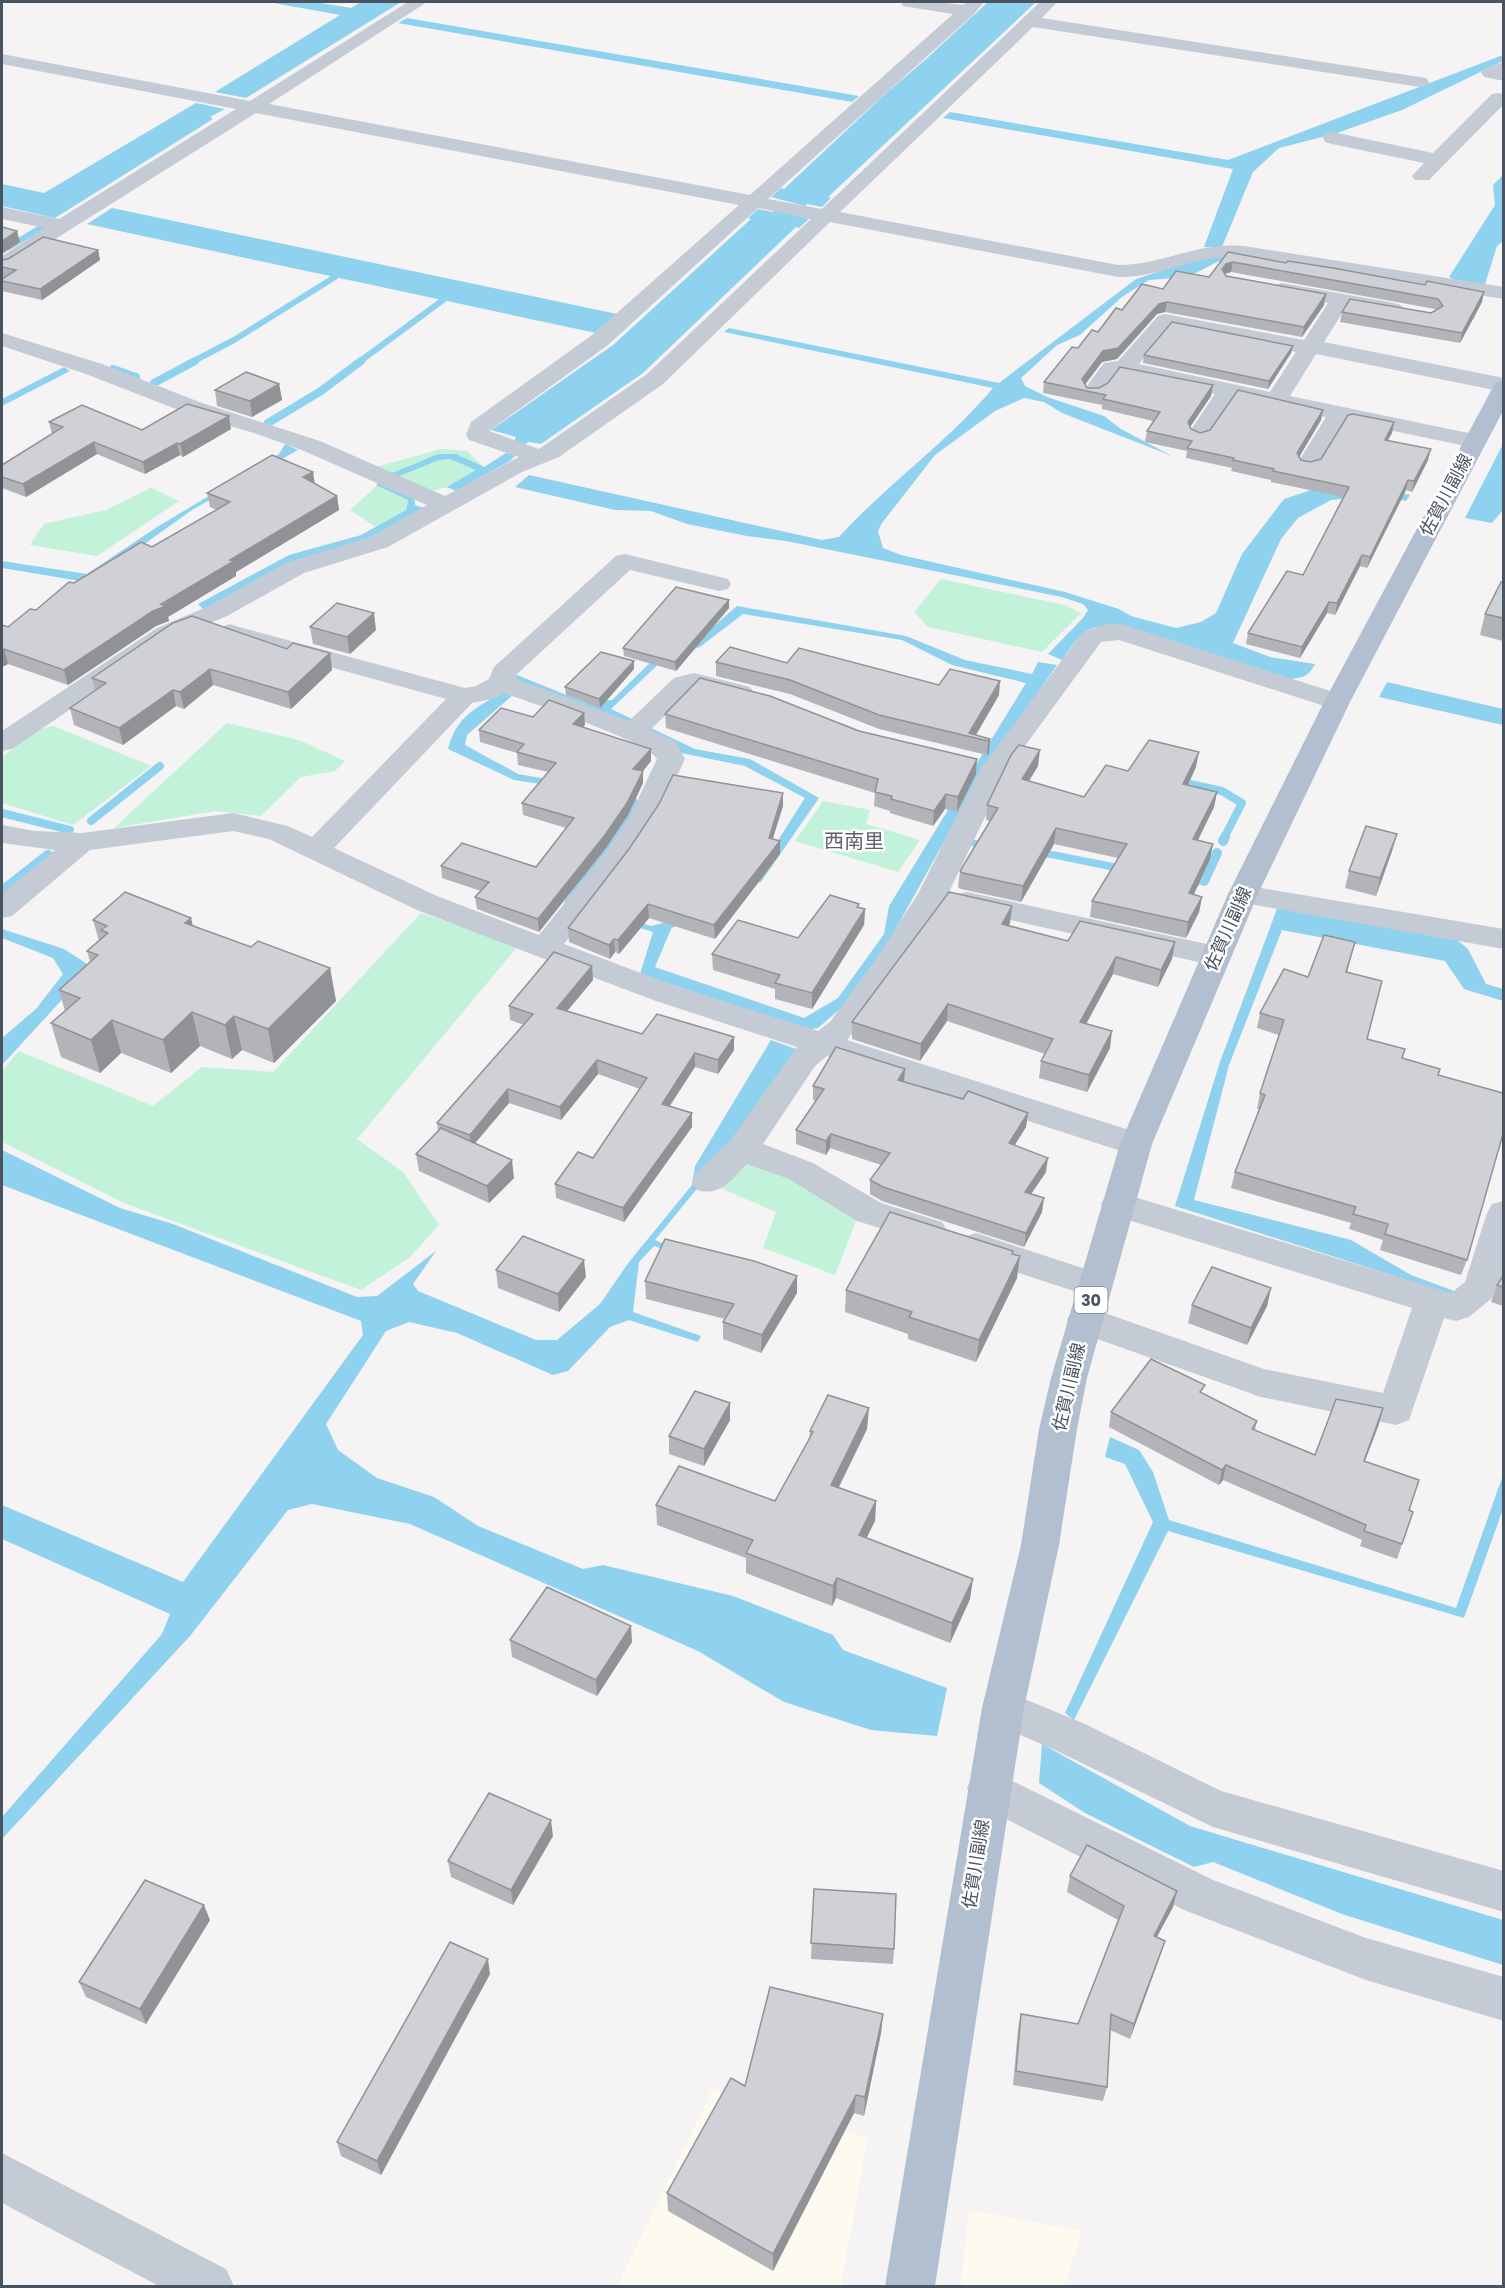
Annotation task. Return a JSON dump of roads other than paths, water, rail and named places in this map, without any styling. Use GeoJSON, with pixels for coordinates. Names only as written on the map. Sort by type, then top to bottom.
{"type":"FeatureCollection","features":[{"type":"Feature","properties":{"kind":"main road","name":"佐賀川副線"},"geometry":{"type":"LineString","coordinates":[[910,2286],[988,1788],[1003,1708],[1040,1545],[1058,1429],[1085,1320],[1118,1203],[1137,1144],[1243,894],[1337,702],[1503,386]]}},
{"type":"Feature","properties":{"kind":"street"},"geometry":{"type":"LineString","coordinates":[[2,264],[418,2]]}},
{"type":"Feature","properties":{"kind":"street"},"geometry":{"type":"LineString","coordinates":[[909,2],[972,6]]}},
{"type":"Feature","properties":{"kind":"street"},"geometry":{"type":"LineString","coordinates":[[972,6],[600,340],[478,427],[477,435],[521,452],[551,452],[655,379],[1049,2]]}},
{"type":"Feature","properties":{"kind":"street"},"geometry":{"type":"LineString","coordinates":[[1029,21],[1420,82]]}},
{"type":"Feature","properties":{"kind":"street"},"geometry":{"type":"LineString","coordinates":[[2,58],[1129,272],[1200,252],[1229,251],[1493,291]]}},
{"type":"Feature","properties":{"kind":"street"},"geometry":{"type":"LineString","coordinates":[[1503,67],[1490,73],[1503,76]]}},
{"type":"Feature","properties":{"kind":"street"},"geometry":{"type":"LineString","coordinates":[[1422,176],[1498,98],[1503,99]]}},
{"type":"Feature","properties":{"kind":"street"},"geometry":{"type":"LineString","coordinates":[[1332,138],[1438,160]]}},
{"type":"Feature","properties":{"kind":"street"},"geometry":{"type":"LineString","coordinates":[[2,213],[62,226]]}},
{"type":"Feature","properties":{"kind":"street"},"geometry":{"type":"LineString","coordinates":[[1265,286],[1417,313]]}},
{"type":"Feature","properties":{"kind":"street"},"geometry":{"type":"LineString","coordinates":[[1276,400],[1341,299]]}},
{"type":"Feature","properties":{"kind":"street"},"geometry":{"type":"LineString","coordinates":[[1124,368],[1165,320],[1503,386]]}},
{"type":"Feature","properties":{"kind":"street"},"geometry":{"type":"LineString","coordinates":[[2,339],[94,369],[194,408],[282,435],[446,505]]}},
{"type":"Feature","properties":{"kind":"street"},"geometry":{"type":"LineString","coordinates":[[1094,391],[1112,368],[1124,368],[1475,441]]}},
{"type":"Feature","properties":{"kind":"street"},"geometry":{"type":"LineString","coordinates":[[1199,434],[1229,390]]}},
{"type":"Feature","properties":{"kind":"street"},"geometry":{"type":"LineString","coordinates":[[1309,464],[1339,413]]}},
{"type":"Feature","properties":{"kind":"street"},"geometry":{"type":"LineString","coordinates":[[2,743],[166,633],[218,611],[295,568],[380,542],[514,467],[521,452]]}},
{"type":"Feature","properties":{"kind":"street"},"geometry":{"type":"LineString","coordinates":[[502,683],[503,673],[625,561],[719,584]]}},
{"type":"Feature","properties":{"kind":"street"},"geometry":{"type":"LineString","coordinates":[[191,621],[464,696],[483,693],[502,683],[637,728],[666,748],[671,759],[644,816],[618,855],[545,948]]}},
{"type":"Feature","properties":{"kind":"street"},"geometry":{"type":"LineString","coordinates":[[709,1181],[742,1149],[804,1058],[841,1029],[887,966],[933,894],[983,765],[1092,637],[1106,632],[1120,632],[1337,702]]}},
{"type":"Feature","properties":{"kind":"street"},"geometry":{"type":"LineString","coordinates":[[637,728],[683,684],[694,681],[769,700]]}},
{"type":"Feature","properties":{"kind":"street"},"geometry":{"type":"LineString","coordinates":[[316,850],[464,696]]}},
{"type":"Feature","properties":{"kind":"street"},"geometry":{"type":"LineString","coordinates":[[2,834],[35,840],[82,842],[232,822],[278,832],[427,903],[667,994],[1137,1144]]}},
{"type":"Feature","properties":{"kind":"street"},"geometry":{"type":"LineString","coordinates":[[2,909],[82,842]]}},
{"type":"Feature","properties":{"kind":"street"},"geometry":{"type":"LineString","coordinates":[[933,894],[1216,956]]}},
{"type":"Feature","properties":{"kind":"street"},"geometry":{"type":"LineString","coordinates":[[1243,894],[1503,939]]}},
{"type":"Feature","properties":{"kind":"street"},"geometry":{"type":"LineString","coordinates":[[742,1149],[801,1171],[869,1212],[1095,1285]]}},
{"type":"Feature","properties":{"kind":"street"},"geometry":{"type":"LineString","coordinates":[[1118,1203],[1456,1308],[1480,1289],[1503,1213]]}},
{"type":"Feature","properties":{"kind":"street"},"geometry":{"type":"LineString","coordinates":[[1085,1320],[1261,1383],[1396,1410],[1432,1301]]}},
{"type":"Feature","properties":{"kind":"street"},"geometry":{"type":"LineString","coordinates":[[1003,1708],[1070,1737],[1213,1808],[1503,1892]]}},
{"type":"Feature","properties":{"kind":"street"},"geometry":{"type":"LineString","coordinates":[[988,1788],[1199,1895],[1366,1959],[1503,1999]]}},
{"type":"Feature","properties":{"kind":"street"},"geometry":{"type":"LineString","coordinates":[[2,2177],[209,2286]]}},
{"type":"Feature","properties":{"kind":"water"},"geometry":{"type":"Polygon","coordinates":[[[268,2],[315,2],[351,8],[361,2],[401,2],[246,98],[215,92],[340,15],[268,2]]]}},
{"type":"Feature","properties":{"kind":"water"},"geometry":{"type":"Polygon","coordinates":[[[988,2],[1036,2],[828,197],[831,198],[822,207],[807,204],[805,206],[771,197],[781,188],[784,189],[988,2]]]}},
{"type":"Feature","properties":{"kind":"water"},"geometry":{"type":"Polygon","coordinates":[[[407,18],[859,96],[852,102],[398,23],[407,18]]]}},
{"type":"Feature","properties":{"kind":"water"},"geometry":{"type":"Polygon","coordinates":[[[1503,55],[1503,61],[1402,110],[1334,134],[1279,148],[1253,172],[1222,247],[1204,247],[1233,169],[943,118],[950,112],[1228,160],[1503,55]]]}},
{"type":"Feature","properties":{"kind":"water"},"geometry":{"type":"Polygon","coordinates":[[[196,103],[225,109],[210,117],[213,119],[55,218],[2,206],[2,184],[44,193],[196,103]]]}},
{"type":"Feature","properties":{"kind":"water"},"geometry":{"type":"Polygon","coordinates":[[[1503,175],[1503,241],[1497,246],[1474,319],[1470,320],[1466,315],[1232,259],[1217,262],[1188,277],[1149,280],[1122,297],[1080,335],[1057,345],[1021,378],[1025,386],[1047,397],[1104,416],[1121,429],[1172,456],[1062,413],[1044,402],[1024,398],[995,411],[935,455],[878,531],[883,548],[901,555],[1065,592],[1119,609],[1131,616],[1176,628],[1201,622],[1216,613],[1242,554],[1284,499],[1335,482],[1367,485],[1410,495],[1406,501],[1381,495],[1331,500],[1298,518],[1281,539],[1233,643],[1270,657],[1315,664],[1307,675],[1300,678],[1286,679],[1121,627],[1109,626],[1092,628],[1080,636],[1062,660],[1048,654],[1088,610],[1083,604],[1062,597],[786,541],[687,524],[651,511],[615,510],[515,487],[529,475],[822,540],[839,537],[956,427],[993,388],[724,332],[729,328],[999,383],[1136,279],[1206,256],[1216,255],[1455,280],[1449,277],[1495,205],[1493,185],[1503,175]]]}},
{"type":"Feature","properties":{"kind":"water"},"geometry":{"type":"Polygon","coordinates":[[[112,208],[617,314],[596,333],[87,224],[112,208]]]}},
{"type":"Feature","properties":{"kind":"water"},"geometry":{"type":"Polygon","coordinates":[[[758,209],[773,212],[776,209],[809,219],[799,228],[796,227],[643,373],[541,444],[514,441],[516,437],[491,430],[613,345],[751,219],[748,218],[758,209]]]}},
{"type":"Feature","properties":{"kind":"water"},"geometry":{"type":"Polygon","coordinates":[[[64,367],[70,371],[2,406],[2,399],[64,367]]]}},
{"type":"Feature","properties":{"kind":"water"},"geometry":{"type":"Polygon","coordinates":[[[285,444],[298,450],[192,510],[101,575],[86,582],[2,568],[2,561],[87,574],[157,527],[279,454],[285,444]]]}},
{"type":"Feature","properties":{"kind":"water"},"geometry":{"type":"Polygon","coordinates":[[[1503,444],[1503,510],[1492,523],[1465,518],[1503,444]]]}},
{"type":"Feature","properties":{"kind":"water"},"geometry":{"type":"Polygon","coordinates":[[[506,453],[516,455],[510,461],[456,491],[447,487],[476,470],[450,459],[439,460],[397,477],[390,474],[438,454],[456,454],[484,467],[506,453]]]}},
{"type":"Feature","properties":{"kind":"water"},"geometry":{"type":"Polygon","coordinates":[[[381,481],[414,496],[415,505],[424,508],[367,539],[204,610],[198,604],[289,555],[361,535],[406,510],[408,500],[376,485],[381,481]]]}},
{"type":"Feature","properties":{"kind":"water"},"geometry":{"type":"Polygon","coordinates":[[[737,606],[906,636],[965,660],[1032,674],[1038,662],[1057,665],[982,773],[893,934],[846,1004],[818,1028],[806,1030],[640,974],[653,932],[586,911],[591,906],[651,926],[667,922],[717,885],[757,873],[805,798],[745,766],[681,753],[644,730],[511,680],[517,675],[584,702],[612,700],[663,650],[699,639],[737,606]],[[743,614],[700,647],[665,658],[611,709],[695,749],[750,759],[819,798],[761,882],[719,890],[671,929],[655,967],[804,1018],[838,998],[884,934],[889,906],[1026,683],[952,665],[902,640],[743,614]]]}},
{"type":"Feature","properties":{"kind":"water"},"geometry":{"type":"Polygon","coordinates":[[[1387,682],[1503,709],[1503,725],[1379,697],[1387,682]]]}},
{"type":"Feature","properties":{"kind":"water"},"geometry":{"type":"Polygon","coordinates":[[[506,691],[514,694],[467,735],[465,745],[518,774],[635,795],[639,805],[569,905],[564,902],[621,826],[622,796],[514,780],[448,749],[456,728],[462,720],[477,707],[506,691]]]}},
{"type":"Feature","properties":{"kind":"water"},"geometry":{"type":"Polygon","coordinates":[[[969,839],[1058,852],[1204,881],[1196,888],[1056,859],[965,845],[969,839]]]}},
{"type":"Feature","properties":{"kind":"water"},"geometry":{"type":"Polygon","coordinates":[[[1278,906],[1451,935],[1468,949],[1486,984],[1503,989],[1503,1001],[1464,989],[1445,961],[1282,930],[1229,1065],[1194,1200],[1351,1240],[1411,1275],[1454,1291],[1451,1294],[1175,1206],[1220,1062],[1278,906]]]}},
{"type":"Feature","properties":{"kind":"water"},"geometry":{"type":"Polygon","coordinates":[[[2,929],[64,949],[92,967],[2,1065],[2,1038],[36,1009],[63,974],[53,958],[2,938],[2,929]]]}},
{"type":"Feature","properties":{"kind":"water"},"geometry":{"type":"Polygon","coordinates":[[[771,1040],[796,1049],[700,1185],[655,1240],[671,1247],[669,1251],[654,1246],[639,1262],[633,1312],[701,1336],[698,1342],[629,1320],[610,1327],[568,1371],[553,1375],[457,1333],[409,1322],[386,1331],[326,1424],[338,1450],[377,1478],[434,1497],[478,1526],[583,1569],[603,1565],[733,1596],[833,1635],[843,1650],[947,1688],[937,1736],[871,1730],[784,1702],[698,1651],[410,1524],[312,1504],[288,1510],[190,1636],[2,1839],[2,1817],[162,1634],[170,1614],[2,1539],[2,1505],[183,1582],[363,1335],[361,1321],[2,1185],[2,1150],[120,1208],[173,1224],[357,1297],[377,1296],[436,1251],[413,1284],[418,1291],[536,1340],[557,1340],[600,1304],[629,1262],[692,1185],[695,1166],[771,1040]]]}},
{"type":"Feature","properties":{"kind":"water"},"geometry":{"type":"Polygon","coordinates":[[[1110,1437],[1139,1450],[1153,1472],[1169,1520],[1456,1608],[1503,1475],[1503,1509],[1464,1618],[1168,1531],[1074,1720],[1065,1713],[1153,1522],[1125,1464],[1105,1457],[1110,1437]]]}},
{"type":"Feature","properties":{"kind":"water"},"geometry":{"type":"Polygon","coordinates":[[[1042,1744],[1190,1826],[1503,1920],[1503,1965],[1342,1914],[1213,1862],[1194,1867],[1085,1813],[1039,1783],[1042,1744]]]}},
{"type":"Feature","properties":{"kind":"waterway"},"geometry":{"type":"LineString","coordinates":[[9,247],[42,227]]}},
{"type":"Feature","properties":{"kind":"waterway"},"geometry":{"type":"LineString","coordinates":[[192,362],[234,340],[335,277]]}},
{"type":"Feature","properties":{"kind":"waterway"},"geometry":{"type":"LineString","coordinates":[[359,362],[443,300]]}},
{"type":"Feature","properties":{"kind":"waterway"},"geometry":{"type":"LineString","coordinates":[[154,383],[195,361]]}},
{"type":"Feature","properties":{"kind":"waterway"},"geometry":{"type":"LineString","coordinates":[[268,423],[321,391],[361,361]]}},
{"type":"Feature","properties":{"kind":"waterway"},"geometry":{"type":"LineString","coordinates":[[113,369],[136,377]]}},
{"type":"Feature","properties":{"kind":"waterway"},"geometry":{"type":"LineString","coordinates":[[91,821],[160,766]]}},
{"type":"Feature","properties":{"kind":"waterway"},"geometry":{"type":"LineString","coordinates":[[1176,781],[1222,791],[1242,803],[1224,838]]}},
{"type":"Feature","properties":{"kind":"waterway"},"geometry":{"type":"LineString","coordinates":[[2,813],[70,830]]}},
{"type":"Feature","properties":{"kind":"waterway"},"geometry":{"type":"LineString","coordinates":[[1223,841],[1225,837]]}},
{"type":"Feature","properties":{"kind":"waterway"},"geometry":{"type":"LineString","coordinates":[[1204,881],[1217,853]]}},
{"type":"Feature","properties":{"kind":"waterway"},"geometry":{"type":"LineString","coordinates":[[2,891],[48,855]]}},
{"type":"Feature","properties":{"kind":"district","name":"西南里"},"geometry":{"type":"Point","coordinates":[854,841]}}]}
